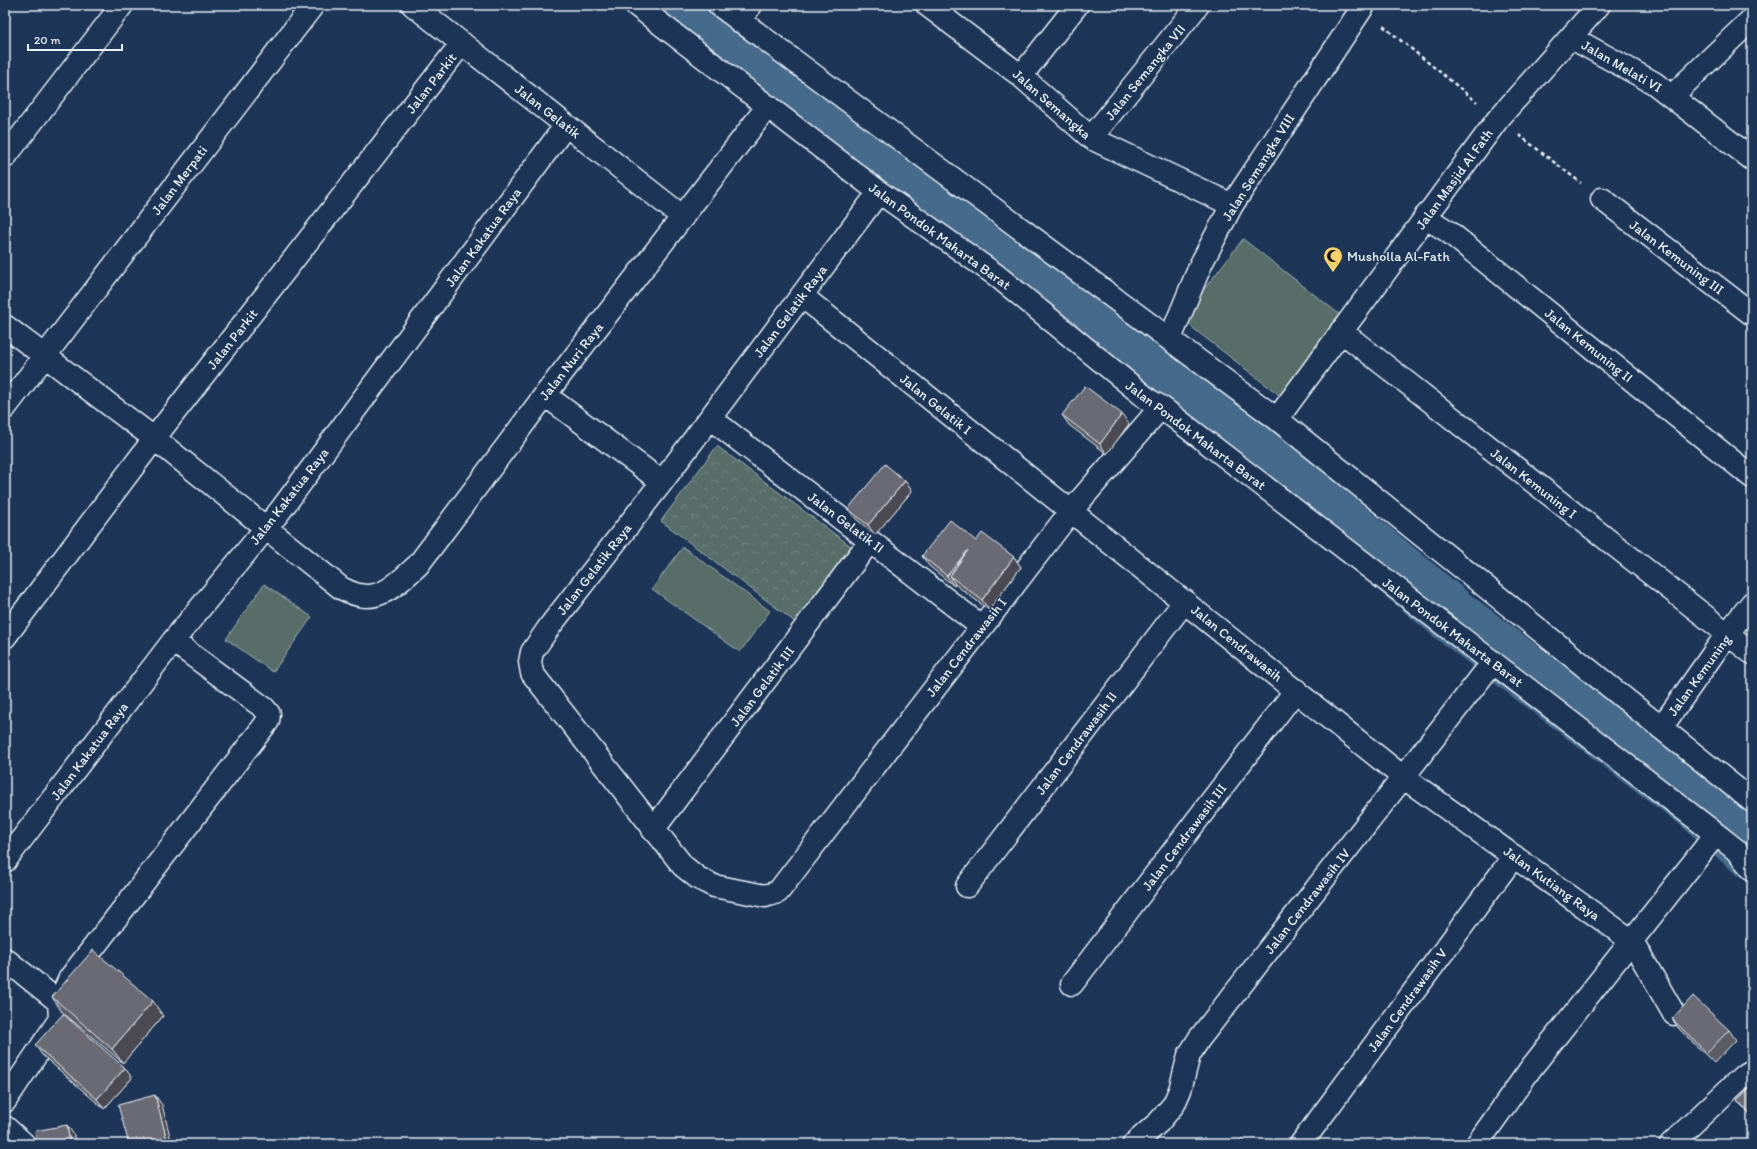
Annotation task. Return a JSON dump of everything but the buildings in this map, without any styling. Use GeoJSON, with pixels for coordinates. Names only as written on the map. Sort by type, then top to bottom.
{"type":"FeatureCollection","features":[{"type":"Feature","properties":{"kind":"street"},"geometry":{"type":"LineString","coordinates":[[5,158],[122,5]]}},
{"type":"Feature","properties":{"kind":"street","name":"Jalan Merpati"},"geometry":{"type":"LineString","coordinates":[[5,408],[314,5]]}},
{"type":"Feature","properties":{"kind":"street","name":"Jalan Gelatik"},"geometry":{"type":"LineString","coordinates":[[413,5],[682,217]]}},
{"type":"Feature","properties":{"kind":"street","name":"Jalan Pondok Maharta Barat"},"geometry":{"type":"LineString","coordinates":[[636,5],[879,192],[996,275],[1127,382],[1716,834],[1735,850],[1752,870]]}},
{"type":"Feature","properties":{"kind":"street"},"geometry":{"type":"LineString","coordinates":[[719,5],[745,13],[1170,339],[1277,419],[1752,801]]}},
{"type":"Feature","properties":{"kind":"street","name":"Jalan Semangka"},"geometry":{"type":"LineString","coordinates":[[927,5],[1021,76],[1091,138],[1232,205]]}},
{"type":"Feature","properties":{"kind":"street"},"geometry":{"type":"LineString","coordinates":[[1021,76],[1077,5]]}},
{"type":"Feature","properties":{"kind":"street","name":"Jalan Semangka VII"},"geometry":{"type":"LineString","coordinates":[[1091,138],[1198,5]]}},
{"type":"Feature","properties":{"kind":"street","name":"Jalan Semangka VIII"},"geometry":{"type":"LineString","coordinates":[[1170,339],[1200,264],[1232,205],[1364,5]]}},
{"type":"Feature","properties":{"kind":"street","name":"Jalan Masjid Al Fath"},"geometry":{"type":"LineString","coordinates":[[1277,419],[1498,119],[1572,38],[1580,25],[1599,5]]}},
{"type":"Feature","properties":{"kind":"street"},"geometry":{"type":"LineString","coordinates":[[1672,96],[1752,19]]}},
{"type":"Feature","properties":{"kind":"street","name":"Jalan Melati VI"},"geometry":{"type":"LineString","coordinates":[[1572,38],[1654,82],[1752,158]]}},
{"type":"Feature","properties":{"kind":"street","name":"Jalan Parkit"},"geometry":{"type":"LineString","coordinates":[[5,637],[155,439],[462,43]]}},
{"type":"Feature","properties":{"kind":"street","name":"Jalan Nuri Raya"},"geometry":{"type":"LineString","coordinates":[[267,527],[342,588],[360,596],[379,595],[396,584],[418,565],[545,395],[768,106]]}},
{"type":"Feature","properties":{"kind":"street","name":"Jalan Kakatua Raya"},"geometry":{"type":"LineString","coordinates":[[5,861],[173,641],[267,527],[566,125]]}},
{"type":"Feature","properties":{"kind":"street","name":"Jalan Gelatik Raya"},"geometry":{"type":"LineString","coordinates":[[778,892],[765,896],[714,886],[698,878],[683,866],[653,830],[539,682],[532,672],[530,662],[532,652],[550,626],[662,482],[879,192]]}},
{"type":"Feature","properties":{"kind":"street","name":"Jalan Kemuning III"},"geometry":{"type":"LineString","coordinates":[[1602,199],[1752,314]]}},
{"type":"Feature","properties":{"kind":"street","name":"Jalan Kemuning II"},"geometry":{"type":"LineString","coordinates":[[1425,218],[1449,232],[1752,477]]}},
{"type":"Feature","properties":{"kind":"street","name":"Jalan Gelatik I"},"geometry":{"type":"LineString","coordinates":[[802,296],[1071,511]]}},
{"type":"Feature","properties":{"kind":"street"},"geometry":{"type":"LineString","coordinates":[[5,326],[155,439],[267,527]]}},
{"type":"Feature","properties":{"kind":"street","name":"Jalan Kemuning I"},"geometry":{"type":"LineString","coordinates":[[1341,331],[1752,653]]}},
{"type":"Feature","properties":{"kind":"street"},"geometry":{"type":"LineString","coordinates":[[545,395],[662,482]]}},
{"type":"Feature","properties":{"kind":"street","name":"Jalan Cendrawasih I"},"geometry":{"type":"LineString","coordinates":[[778,892],[1071,511],[1161,407]]}},
{"type":"Feature","properties":{"kind":"street","name":"Jalan Gelatik II"},"geometry":{"type":"LineString","coordinates":[[710,418],[982,627]]}},
{"type":"Feature","properties":{"kind":"street","name":"Jalan Cendrawasih"},"geometry":{"type":"LineString","coordinates":[[1071,511],[1403,777]]}},
{"type":"Feature","properties":{"kind":"street","name":"Jalan Gelatik III"},"geometry":{"type":"LineString","coordinates":[[653,830],[870,541]]}},
{"type":"Feature","properties":{"kind":"street","name":"Jalan Cendrawasih II"},"geometry":{"type":"LineString","coordinates":[[967,886],[1184,601]]}},
{"type":"Feature","properties":{"kind":"street","name":"Jalan Kemuning"},"geometry":{"type":"LineString","coordinates":[[1661,728],[1727,634],[1752,603]]}},
{"type":"Feature","properties":{"kind":"street"},"geometry":{"type":"LineString","coordinates":[[5,1101],[60,1019],[59,1002],[70,978],[268,721],[269,714],[264,708],[173,641]]}},
{"type":"Feature","properties":{"kind":"street","name":"Jalan Cendrawasih IV"},"geometry":{"type":"LineString","coordinates":[[1134,1144],[1159,1122],[1174,1104],[1180,1090],[1189,1055],[1199,1039],[1493,662]]}},
{"type":"Feature","properties":{"kind":"street","name":"Jalan Cendrawasih III"},"geometry":{"type":"LineString","coordinates":[[1072,984],[1296,690]]}},
{"type":"Feature","properties":{"kind":"street","name":"Jalan Kutiang Raya"},"geometry":{"type":"LineString","coordinates":[[1403,777],[1632,941],[1674,1014]]}},
{"type":"Feature","properties":{"kind":"street"},"geometry":{"type":"LineString","coordinates":[[1478,1144],[1531,1068],[1716,834]]}},
{"type":"Feature","properties":{"kind":"street","name":"Jalan Cendrawasih V"},"geometry":{"type":"LineString","coordinates":[[1301,1144],[1514,856]]}},
{"type":"Feature","properties":{"kind":"street"},"geometry":{"type":"LineString","coordinates":[[5,960],[59,1002]]}},
{"type":"Feature","properties":{"kind":"street"},"geometry":{"type":"LineString","coordinates":[[1671,1144],[1743,1076],[1752,1071]]}},
{"type":"Feature","properties":{"kind":"street"},"geometry":{"type":"LineString","coordinates":[[5,1127],[24,1143]]}},
{"type":"Feature","properties":{"kind":"green space"},"geometry":{"type":"Polygon","coordinates":[[[1243,239],[1343,317],[1283,398],[1181,319],[1243,239]]]}},
{"type":"Feature","properties":{"kind":"green space"},"geometry":{"type":"Polygon","coordinates":[[[717,446],[864,556],[807,631],[661,521],[717,446]]]}},
{"type":"Feature","properties":{"kind":"green space"},"geometry":{"type":"Polygon","coordinates":[[[683,547],[770,611],[740,652],[652,589],[683,547]]]}},
{"type":"Feature","properties":{"kind":"green space"},"geometry":{"type":"Polygon","coordinates":[[[264,584],[312,617],[273,672],[226,639],[264,584]]]}},
{"type":"Feature","properties":{"kind":"waterway"},"geometry":{"type":"LineString","coordinates":[[669,5],[1155,368],[1454,617],[1699,804],[1752,851]]}},
{"type":"Feature","properties":{"kind":"place","name":"Musholla Al-Fath"},"geometry":{"type":"Point","coordinates":[1333,273]}}]}
